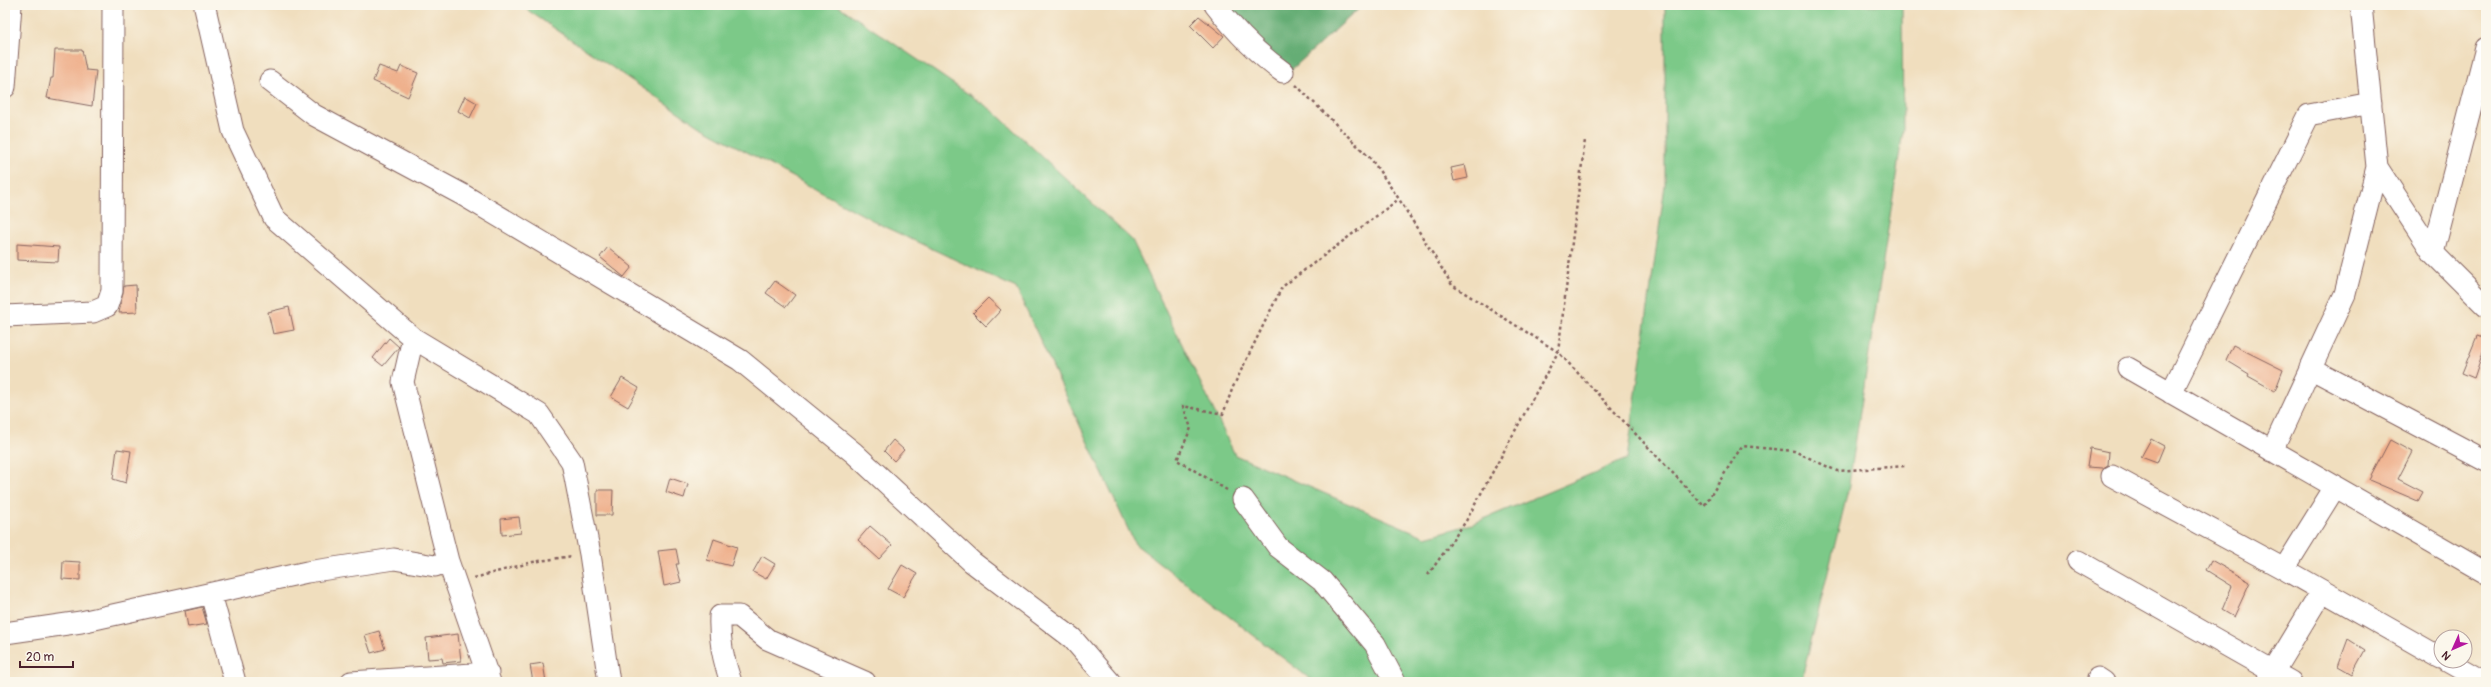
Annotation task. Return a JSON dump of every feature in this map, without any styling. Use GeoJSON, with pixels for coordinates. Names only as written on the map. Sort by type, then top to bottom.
{"type":"FeatureCollection","features":[{"type":"Feature","properties":{"kind":"street"},"geometry":{"type":"LineString","coordinates":[[5,86],[11,5]]}},
{"type":"Feature","properties":{"kind":"street"},"geometry":{"type":"LineString","coordinates":[[5,316],[93,312],[108,306],[112,291],[113,5]]}},
{"type":"Feature","properties":{"kind":"street"},"geometry":{"type":"LineString","coordinates":[[1215,5],[1237,34],[1256,53],[1283,72]]}},
{"type":"Feature","properties":{"kind":"street"},"geometry":{"type":"LineString","coordinates":[[2272,451],[2345,294],[2377,167],[2361,5]]}},
{"type":"Feature","properties":{"kind":"street"},"geometry":{"type":"LineString","coordinates":[[205,8],[233,131],[274,218],[413,338],[539,414],[572,462],[590,554],[609,682]]}},
{"type":"Feature","properties":{"kind":"street"},"geometry":{"type":"LineString","coordinates":[[2433,253],[2486,48]]}},
{"type":"Feature","properties":{"kind":"street"},"geometry":{"type":"LineString","coordinates":[[270,81],[314,115],[463,195],[740,360],[854,453],[972,562],[1072,638],[1110,682]]}},
{"type":"Feature","properties":{"kind":"street"},"geometry":{"type":"LineString","coordinates":[[2171,393],[2308,115],[2371,103]]}},
{"type":"Feature","properties":{"kind":"street"},"geometry":{"type":"LineString","coordinates":[[2377,167],[2433,253],[2486,306]]}},
{"type":"Feature","properties":{"kind":"street"},"geometry":{"type":"LineString","coordinates":[[351,682],[489,678],[448,561],[403,382],[413,338]]}},
{"type":"Feature","properties":{"kind":"street"},"geometry":{"type":"LineString","coordinates":[[2128,368],[2486,573]]}},
{"type":"Feature","properties":{"kind":"street"},"geometry":{"type":"LineString","coordinates":[[2310,368],[2486,461]]}},
{"type":"Feature","properties":{"kind":"street"},"geometry":{"type":"LineString","coordinates":[[2112,476],[2284,569],[2433,653]]}},
{"type":"Feature","properties":{"kind":"street"},"geometry":{"type":"LineString","coordinates":[[2284,569],[2335,487]]}},
{"type":"Feature","properties":{"kind":"street"},"geometry":{"type":"LineString","coordinates":[[1243,499],[1278,547],[1322,581],[1375,644],[1395,682]]}},
{"type":"Feature","properties":{"kind":"street"},"geometry":{"type":"LineString","coordinates":[[5,633],[81,622],[307,572],[394,559],[435,566],[448,561]]}},
{"type":"Feature","properties":{"kind":"street"},"geometry":{"type":"LineString","coordinates":[[2078,561],[2270,677],[2291,682]]}},
{"type":"Feature","properties":{"kind":"street"},"geometry":{"type":"LineString","coordinates":[[2270,677],[2322,591]]}},
{"type":"Feature","properties":{"kind":"street"},"geometry":{"type":"LineString","coordinates":[[211,594],[235,682]]}},
{"type":"Feature","properties":{"kind":"street"},"geometry":{"type":"LineString","coordinates":[[731,682],[723,661],[719,637],[720,616],[739,616],[767,639],[865,682]]}},
{"type":"Feature","properties":{"kind":"street"},"geometry":{"type":"LineString","coordinates":[[2461,669],[2484,682]]}},
{"type":"Feature","properties":{"kind":"path"},"geometry":{"type":"LineString","coordinates":[[1283,72],[1371,159],[1399,199],[1452,285],[1558,352],[1704,506],[1742,446],[1794,451],[1837,471],[1905,466]]}},
{"type":"Feature","properties":{"kind":"path"},"geometry":{"type":"LineString","coordinates":[[1428,575],[1466,521],[1558,352],[1585,140]]}},
{"type":"Feature","properties":{"kind":"path"},"geometry":{"type":"LineString","coordinates":[[1243,499],[1178,460],[1192,428],[1183,406],[1223,414],[1233,387],[1282,287],[1399,199]]}},
{"type":"Feature","properties":{"kind":"path"},"geometry":{"type":"LineString","coordinates":[[457,584],[492,572],[533,562],[590,554]]}},
{"type":"Feature","properties":{"kind":"green space"},"geometry":{"type":"Polygon","coordinates":[[[520,5],[837,5],[992,110],[1132,240],[1235,455],[1426,537],[1472,524],[1627,459],[1665,185],[1665,5],[1902,5],[1903,131],[1848,491],[1801,682],[1314,682],[1135,544],[1016,288],[885,227],[699,126],[520,5]]]}},
{"type":"Feature","properties":{"kind":"green space"},"geometry":{"type":"Polygon","coordinates":[[[1213,5],[1363,5],[1280,80],[1213,5]]]}},
{"type":"Feature","properties":{"kind":"building"},"geometry":{"type":"Polygon","coordinates":[[[1199,16],[1224,36],[1213,48],[1190,25],[1199,16]]]}},
{"type":"Feature","properties":{"kind":"building"},"geometry":{"type":"Polygon","coordinates":[[[55,50],[82,50],[86,70],[96,71],[92,106],[47,98],[51,78],[53,78],[55,50]]]}},
{"type":"Feature","properties":{"kind":"building"},"geometry":{"type":"Polygon","coordinates":[[[379,66],[398,73],[401,66],[418,73],[408,97],[373,81],[379,66]]]}},
{"type":"Feature","properties":{"kind":"building"},"geometry":{"type":"Polygon","coordinates":[[[465,96],[477,103],[470,118],[458,111],[465,96]]]}},
{"type":"Feature","properties":{"kind":"building"},"geometry":{"type":"Polygon","coordinates":[[[1465,165],[1468,178],[1454,181],[1451,168],[1465,165]]]}},
{"type":"Feature","properties":{"kind":"building"},"geometry":{"type":"Polygon","coordinates":[[[17,244],[59,247],[58,262],[17,260],[17,244]]]}},
{"type":"Feature","properties":{"kind":"building"},"geometry":{"type":"Polygon","coordinates":[[[608,247],[632,267],[624,277],[600,257],[608,247]]]}},
{"type":"Feature","properties":{"kind":"building"},"geometry":{"type":"Polygon","coordinates":[[[775,281],[795,295],[786,307],[766,293],[775,281]]]}},
{"type":"Feature","properties":{"kind":"building"},"geometry":{"type":"Polygon","coordinates":[[[136,285],[137,312],[119,313],[124,286],[136,285]]]}},
{"type":"Feature","properties":{"kind":"building"},"geometry":{"type":"Polygon","coordinates":[[[988,298],[1001,310],[986,326],[973,313],[988,298]]]}},
{"type":"Feature","properties":{"kind":"building"},"geometry":{"type":"Polygon","coordinates":[[[289,307],[294,330],[273,334],[268,312],[289,307]]]}},
{"type":"Feature","properties":{"kind":"building"},"geometry":{"type":"Polygon","coordinates":[[[2477,336],[2486,339],[2486,343],[2474,378],[2462,373],[2477,336]]]}},
{"type":"Feature","properties":{"kind":"building"},"geometry":{"type":"Polygon","coordinates":[[[389,338],[399,347],[383,366],[373,358],[389,338]]]}},
{"type":"Feature","properties":{"kind":"building"},"geometry":{"type":"Polygon","coordinates":[[[2233,345],[2283,370],[2275,391],[2248,376],[2249,374],[2226,360],[2233,345]]]}},
{"type":"Feature","properties":{"kind":"building"},"geometry":{"type":"Polygon","coordinates":[[[622,378],[639,388],[628,407],[611,397],[622,378]]]}},
{"type":"Feature","properties":{"kind":"building"},"geometry":{"type":"Polygon","coordinates":[[[2151,439],[2164,446],[2157,463],[2141,457],[2151,439]]]}},
{"type":"Feature","properties":{"kind":"building"},"geometry":{"type":"Polygon","coordinates":[[[893,440],[904,450],[894,461],[884,451],[893,440]]]}},
{"type":"Feature","properties":{"kind":"building"},"geometry":{"type":"Polygon","coordinates":[[[2390,440],[2412,452],[2398,479],[2423,492],[2418,501],[2369,480],[2390,440]]]}},
{"type":"Feature","properties":{"kind":"building"},"geometry":{"type":"Polygon","coordinates":[[[2090,448],[2109,452],[2108,465],[2103,468],[2087,467],[2090,448]]]}},
{"type":"Feature","properties":{"kind":"building"},"geometry":{"type":"Polygon","coordinates":[[[117,449],[131,451],[126,483],[113,479],[117,449]]]}},
{"type":"Feature","properties":{"kind":"building"},"geometry":{"type":"Polygon","coordinates":[[[670,478],[688,484],[684,498],[666,492],[670,478]]]}},
{"type":"Feature","properties":{"kind":"building"},"geometry":{"type":"Polygon","coordinates":[[[597,490],[613,490],[612,515],[597,515],[597,490]]]}},
{"type":"Feature","properties":{"kind":"building"},"geometry":{"type":"Polygon","coordinates":[[[519,517],[521,533],[502,535],[501,519],[519,517]]]}},
{"type":"Feature","properties":{"kind":"building"},"geometry":{"type":"Polygon","coordinates":[[[870,526],[892,545],[879,559],[858,540],[870,526]]]}},
{"type":"Feature","properties":{"kind":"building"},"geometry":{"type":"Polygon","coordinates":[[[714,539],[737,547],[731,566],[707,560],[714,539]]]}},
{"type":"Feature","properties":{"kind":"building"},"geometry":{"type":"Polygon","coordinates":[[[676,549],[679,564],[676,564],[681,582],[664,586],[658,551],[676,549]]]}},
{"type":"Feature","properties":{"kind":"building"},"geometry":{"type":"Polygon","coordinates":[[[762,556],[775,564],[766,579],[753,572],[762,556]]]}},
{"type":"Feature","properties":{"kind":"building"},"geometry":{"type":"Polygon","coordinates":[[[2211,560],[2250,582],[2234,617],[2222,610],[2232,586],[2206,570],[2211,560]]]}},
{"type":"Feature","properties":{"kind":"building"},"geometry":{"type":"Polygon","coordinates":[[[63,561],[80,562],[80,580],[62,579],[63,561]]]}},
{"type":"Feature","properties":{"kind":"building"},"geometry":{"type":"Polygon","coordinates":[[[902,565],[917,574],[903,597],[888,589],[902,565]]]}},
{"type":"Feature","properties":{"kind":"building"},"geometry":{"type":"Polygon","coordinates":[[[202,607],[207,624],[188,627],[185,611],[202,607]]]}},
{"type":"Feature","properties":{"kind":"building"},"geometry":{"type":"Polygon","coordinates":[[[379,631],[385,649],[371,653],[365,635],[379,631]]]}},
{"type":"Feature","properties":{"kind":"building"},"geometry":{"type":"Polygon","coordinates":[[[458,634],[461,661],[443,663],[442,658],[428,659],[426,638],[458,634]]]}},
{"type":"Feature","properties":{"kind":"building"},"geometry":{"type":"Polygon","coordinates":[[[2348,639],[2365,650],[2352,674],[2338,666],[2348,639]]]}},
{"type":"Feature","properties":{"kind":"building"},"geometry":{"type":"Polygon","coordinates":[[[543,663],[546,682],[533,682],[530,665],[543,663]]]}}]}
